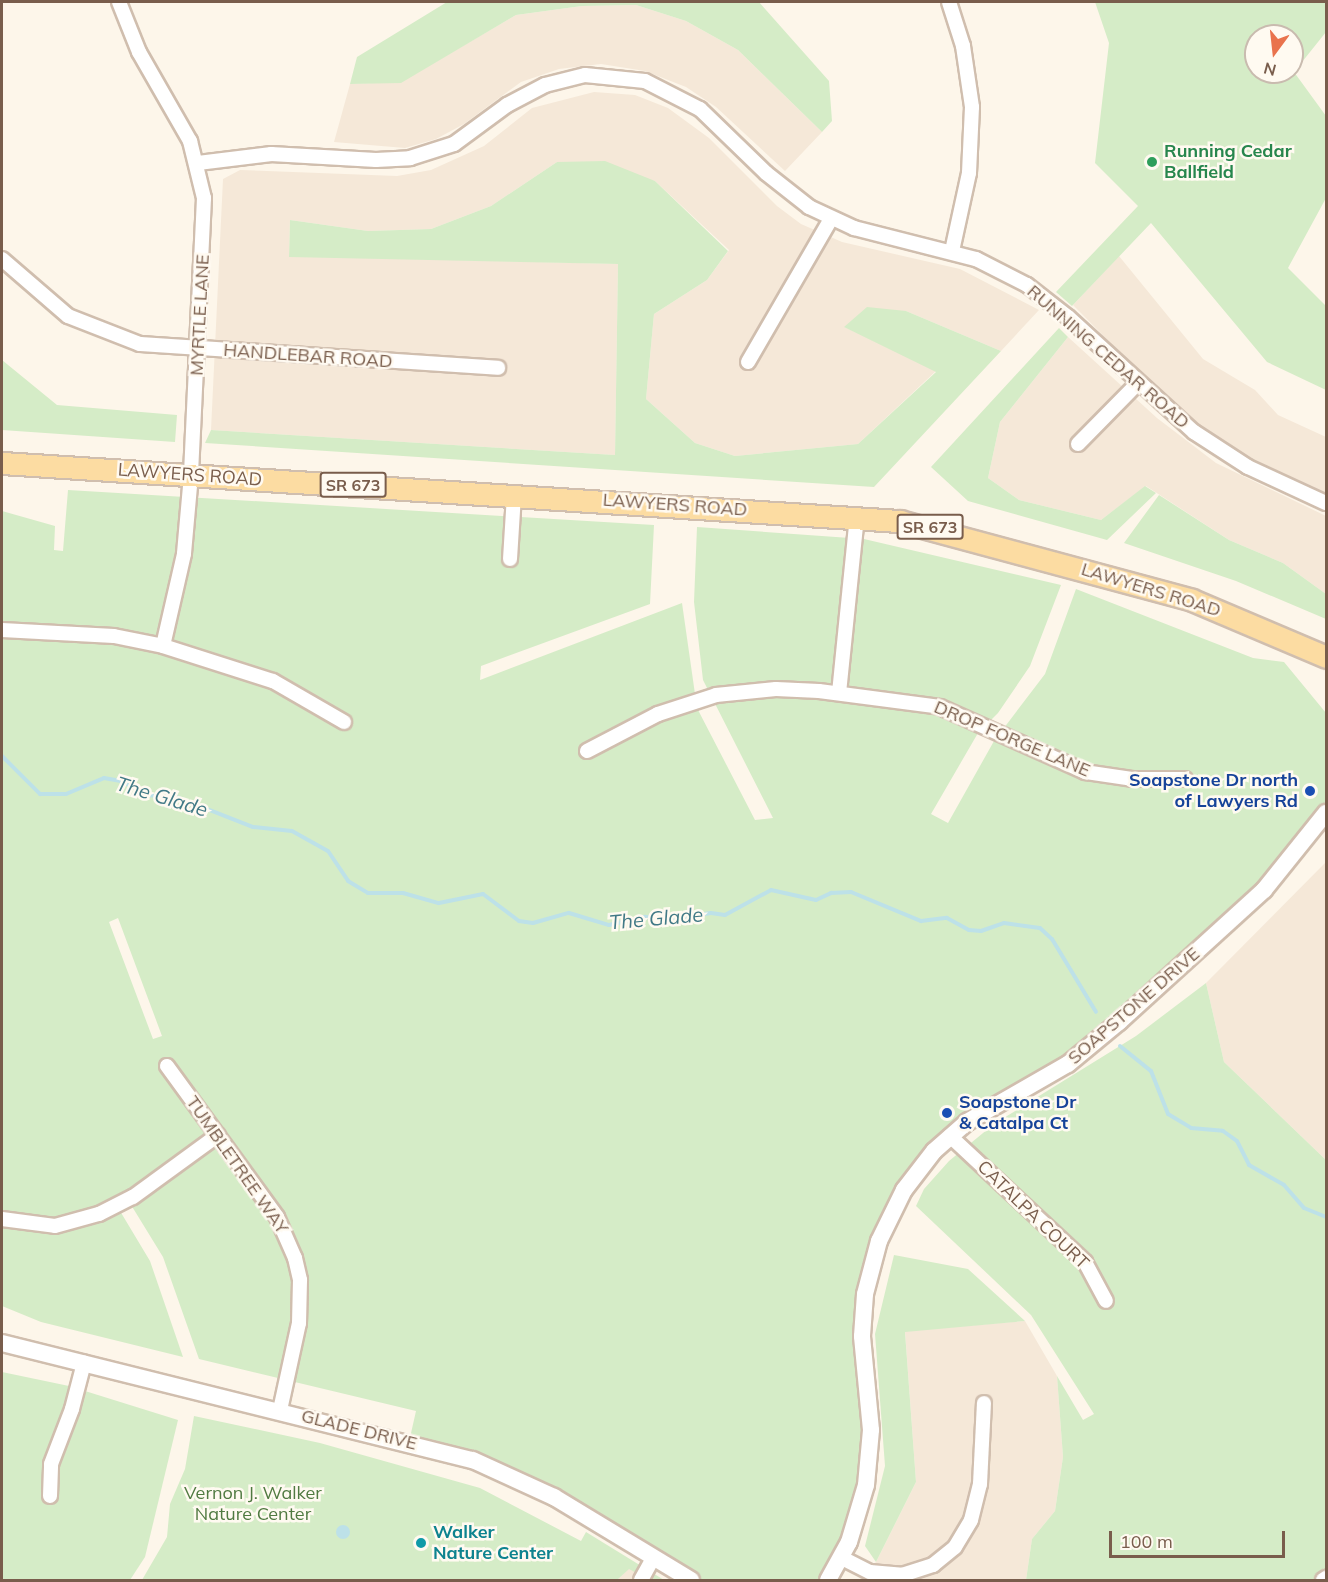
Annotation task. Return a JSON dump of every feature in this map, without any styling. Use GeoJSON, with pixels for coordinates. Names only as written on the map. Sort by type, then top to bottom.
{"type":"FeatureCollection","features":[{"type":"Feature","properties":{"kind":"main road","name":"LAWYERS ROAD"},"geometry":{"type":"LineString","coordinates":[[2,463],[857,516],[939,529],[1153,588],[1229,614],[1326,657]]}},
{"type":"Feature","properties":{"kind":"street","name":"MYRTLE LANE"},"geometry":{"type":"LineString","coordinates":[[119,2],[139,52],[185,131],[198,163],[205,233],[191,475],[184,554],[163,646]]}},
{"type":"Feature","properties":{"kind":"street"},"geometry":{"type":"LineString","coordinates":[[949,2],[963,46],[972,107],[969,173],[952,250]]}},
{"type":"Feature","properties":{"kind":"street","name":"RUNNING CEDAR ROAD"},"geometry":{"type":"LineString","coordinates":[[198,163],[271,154],[376,160],[410,158],[454,144],[507,105],[545,85],[585,75],[615,76],[645,81],[683,98],[724,130],[785,190],[831,219],[867,231],[952,250],[1002,270],[1049,300],[1137,384],[1219,450],[1326,503]]}},
{"type":"Feature","properties":{"kind":"street"},"geometry":{"type":"LineString","coordinates":[[748,362],[831,219]]}},
{"type":"Feature","properties":{"kind":"street","name":"HANDLEBAR ROAD"},"geometry":{"type":"LineString","coordinates":[[2,259],[54,306],[91,328],[140,344],[498,368]]}},
{"type":"Feature","properties":{"kind":"street"},"geometry":{"type":"LineString","coordinates":[[1078,444],[1137,384]]}},
{"type":"Feature","properties":{"kind":"street"},"geometry":{"type":"LineString","coordinates":[[510,559],[514,495]]}},
{"type":"Feature","properties":{"kind":"street"},"geometry":{"type":"LineString","coordinates":[[839,693],[857,516]]}},
{"type":"Feature","properties":{"kind":"street"},"geometry":{"type":"LineString","coordinates":[[2,630],[114,636],[163,646],[273,681],[344,722]]}},
{"type":"Feature","properties":{"kind":"street","name":"DROP FORGE LANE"},"geometry":{"type":"LineString","coordinates":[[587,751],[658,714],[717,695],[776,689],[839,693],[940,707],[1085,772],[1134,779],[1185,779]]}},
{"type":"Feature","properties":{"kind":"street","name":"SOAPSTONE DRIVE"},"geometry":{"type":"LineString","coordinates":[[828,1581],[842,1558],[860,1512],[869,1463],[871,1430],[862,1336],[870,1269],[900,1197],[950,1136],[1099,1040],[1264,890],[1326,813]]}},
{"type":"Feature","properties":{"kind":"street","name":"TUMBLETREE WAY"},"geometry":{"type":"LineString","coordinates":[[167,1066],[277,1217],[295,1258],[300,1280],[299,1323],[280,1410]]}},
{"type":"Feature","properties":{"kind":"street"},"geometry":{"type":"LineString","coordinates":[[2,1220],[55,1226],[99,1214],[133,1197],[218,1135]]}},
{"type":"Feature","properties":{"kind":"street","name":"CATALPA COURT"},"geometry":{"type":"LineString","coordinates":[[950,1136],[1085,1262],[1106,1301]]}},
{"type":"Feature","properties":{"kind":"street","name":"GLADE DRIVE"},"geometry":{"type":"LineString","coordinates":[[2,1343],[454,1454],[506,1473],[691,1581]]}},
{"type":"Feature","properties":{"kind":"street"},"geometry":{"type":"LineString","coordinates":[[50,1496],[51,1464],[72,1409],[84,1363]]}},
{"type":"Feature","properties":{"kind":"street"},"geometry":{"type":"LineString","coordinates":[[842,1558],[870,1572],[902,1575],[933,1565],[955,1547],[971,1520],[980,1484],[984,1403]]}},
{"type":"Feature","properties":{"kind":"street"},"geometry":{"type":"LineString","coordinates":[[641,1581],[653,1558]]}},
{"type":"Feature","properties":{"kind":"shaded area"},"geometry":{"type":"Polygon","coordinates":[[[636,5],[686,21],[738,50],[822,132],[785,171],[716,107],[686,87],[645,71],[601,64],[559,69],[521,82],[464,124],[436,139],[405,148],[334,142],[350,84],[401,82],[516,15],[582,6],[636,5]]]}},
{"type":"Feature","properties":{"kind":"shaded area"},"geometry":{"type":"Polygon","coordinates":[[[594,92],[635,95],[668,108],[709,138],[777,206],[801,224],[842,242],[960,269],[1039,310],[1001,351],[906,311],[845,327],[936,371],[858,444],[735,456],[695,443],[646,399],[654,314],[707,280],[729,250],[655,181],[557,162],[491,206],[431,229],[368,231],[290,220],[289,256],[618,264],[615,455],[211,430],[223,179],[240,170],[397,176],[431,170],[484,146],[532,108],[594,92]]]}},
{"type":"Feature","properties":{"kind":"shaded area"},"geometry":{"type":"Polygon","coordinates":[[[1119,256],[1203,359],[1255,390],[1278,415],[1326,437],[1326,493],[1251,460],[1217,439],[1145,378],[1073,305],[1119,256]]]}},
{"type":"Feature","properties":{"kind":"shaded area"},"geometry":{"type":"Polygon","coordinates":[[[1068,337],[1157,418],[1216,463],[1326,516],[1326,594],[1283,563],[1229,540],[1146,486],[1101,520],[1019,500],[988,478],[1000,422],[1068,337]]]}},
{"type":"Feature","properties":{"kind":"shaded area"},"geometry":{"type":"Polygon","coordinates":[[[1326,862],[1326,1160],[1224,1062],[1206,983],[1326,862]]]}},
{"type":"Feature","properties":{"kind":"shaded area"},"geometry":{"type":"Polygon","coordinates":[[[1025,1321],[1057,1376],[1063,1457],[1055,1511],[1032,1539],[1026,1580],[859,1580],[876,1562],[916,1482],[905,1331],[1025,1321]]]}},
{"type":"Feature","properties":{"kind":"shaded area"},"geometry":{"type":"Polygon","coordinates":[[[629,1568],[649,1580],[617,1580],[629,1568]]]}},
{"type":"Feature","properties":{"kind":"green space"},"geometry":{"type":"Polygon","coordinates":[[[447,2],[759,2],[829,81],[832,121],[822,132],[738,50],[686,21],[636,5],[582,6],[516,15],[401,83],[350,84],[357,57],[447,2]]]}},
{"type":"Feature","properties":{"kind":"green space"},"geometry":{"type":"Polygon","coordinates":[[[1095,2],[1326,2],[1326,32],[1304,60],[1304,24],[1244,24],[1244,84],[1303,84],[1326,116],[1326,198],[1288,268],[1326,306],[1326,390],[1267,362],[1151,223],[1072,306],[1056,292],[1138,206],[1095,163],[1109,43],[1095,2]]]}},
{"type":"Feature","properties":{"kind":"green space"},"geometry":{"type":"Polygon","coordinates":[[[605,161],[655,181],[728,251],[707,280],[654,314],[646,399],[695,443],[735,456],[858,444],[936,372],[844,327],[867,307],[906,311],[1001,351],[874,487],[205,443],[211,430],[615,455],[618,264],[289,257],[290,220],[368,231],[431,229],[491,206],[557,162],[605,161]]]}},
{"type":"Feature","properties":{"kind":"green space"},"geometry":{"type":"Polygon","coordinates":[[[1059,328],[1068,337],[1000,422],[988,478],[1019,500],[1101,520],[1145,486],[1156,493],[1107,540],[968,501],[931,467],[1059,328]]]}},
{"type":"Feature","properties":{"kind":"green space"},"geometry":{"type":"Polygon","coordinates":[[[2,360],[57,405],[177,415],[175,442],[2,430],[2,360]]]}},
{"type":"Feature","properties":{"kind":"green space"},"geometry":{"type":"Polygon","coordinates":[[[68,490],[654,525],[650,604],[481,666],[480,680],[682,603],[697,708],[755,820],[773,818],[703,680],[694,602],[697,527],[864,539],[1061,585],[1030,666],[998,713],[978,733],[931,814],[948,823],[994,741],[1045,674],[1076,589],[1253,658],[1284,662],[1326,713],[1326,813],[1311,837],[1119,1022],[934,1151],[870,1269],[870,1455],[828,1580],[691,1580],[554,1497],[409,1442],[416,1411],[199,1359],[163,1257],[128,1200],[117,1206],[150,1261],[183,1357],[41,1322],[2,1306],[2,511],[55,526],[54,550],[63,551],[68,490]],[[118,918],[109,922],[153,1039],[162,1036],[118,918]]]}},
{"type":"Feature","properties":{"kind":"green space"},"geometry":{"type":"Polygon","coordinates":[[[1159,495],[1229,540],[1283,563],[1326,594],[1326,619],[1236,581],[1124,543],[1159,495]]]}},
{"type":"Feature","properties":{"kind":"green space"},"geometry":{"type":"Polygon","coordinates":[[[1206,983],[1224,1062],[1326,1160],[1326,1580],[1026,1580],[1032,1539],[1055,1511],[1063,1457],[1057,1376],[1083,1420],[1094,1414],[1031,1315],[916,1206],[924,1189],[949,1161],[994,1124],[1136,1036],[1206,983]]]}},
{"type":"Feature","properties":{"kind":"green space"},"geometry":{"type":"Polygon","coordinates":[[[894,1255],[968,1269],[1025,1321],[905,1332],[916,1482],[876,1562],[865,1546],[885,1466],[875,1334],[894,1255]]]}},
{"type":"Feature","properties":{"kind":"green space"},"geometry":{"type":"Polygon","coordinates":[[[2,1372],[69,1386],[178,1420],[145,1557],[130,1580],[2,1580],[2,1372]]]}},
{"type":"Feature","properties":{"kind":"green space","name":"Vernon J. Walker Nature Center"},"geometry":{"type":"Polygon","coordinates":[[[194,1416],[320,1443],[480,1488],[581,1541],[586,1532],[664,1580],[649,1580],[629,1569],[617,1580],[142,1580],[167,1537],[170,1504],[185,1469],[194,1416]]]}},
{"type":"Feature","properties":{"kind":"water"},"geometry":{"type":"Polygon","coordinates":[[[343,1525],[348,1527],[350,1532],[348,1537],[343,1539],[338,1537],[336,1532],[338,1527],[343,1525]]]}},
{"type":"Feature","properties":{"kind":"waterway","name":"The Glade"},"geometry":{"type":"LineString","coordinates":[[2,756],[40,794],[66,794],[104,778],[121,781],[147,795],[179,798],[253,827],[292,831],[328,851],[348,881],[368,893],[403,893],[439,903],[483,894],[519,921],[533,923],[569,913],[609,925],[645,917],[682,918],[711,913],[725,915],[771,890],[816,900],[831,893],[851,892],[921,921],[947,918],[969,930],[981,931],[1004,923],[1040,928],[1052,939],[1096,1012]]}},
{"type":"Feature","properties":{"kind":"waterway","name":"The Glade"},"geometry":{"type":"LineString","coordinates":[[1120,1046],[1151,1071],[1168,1114],[1191,1128],[1223,1131],[1237,1141],[1249,1165],[1284,1185],[1304,1208],[1326,1217]]}},
{"type":"Feature","properties":{"kind":"place","name":"Running Cedar Ballfield"},"geometry":{"type":"Point","coordinates":[1152,162]}},
{"type":"Feature","properties":{"kind":"place","name":"Soapstone Dr north of Lawyers Rd"},"geometry":{"type":"Point","coordinates":[1310,791]}},
{"type":"Feature","properties":{"kind":"place","name":"Soapstone Dr & Catalpa Ct"},"geometry":{"type":"Point","coordinates":[947,1113]}},
{"type":"Feature","properties":{"kind":"place","name":"Walker Nature Center"},"geometry":{"type":"Point","coordinates":[421,1543]}}]}
